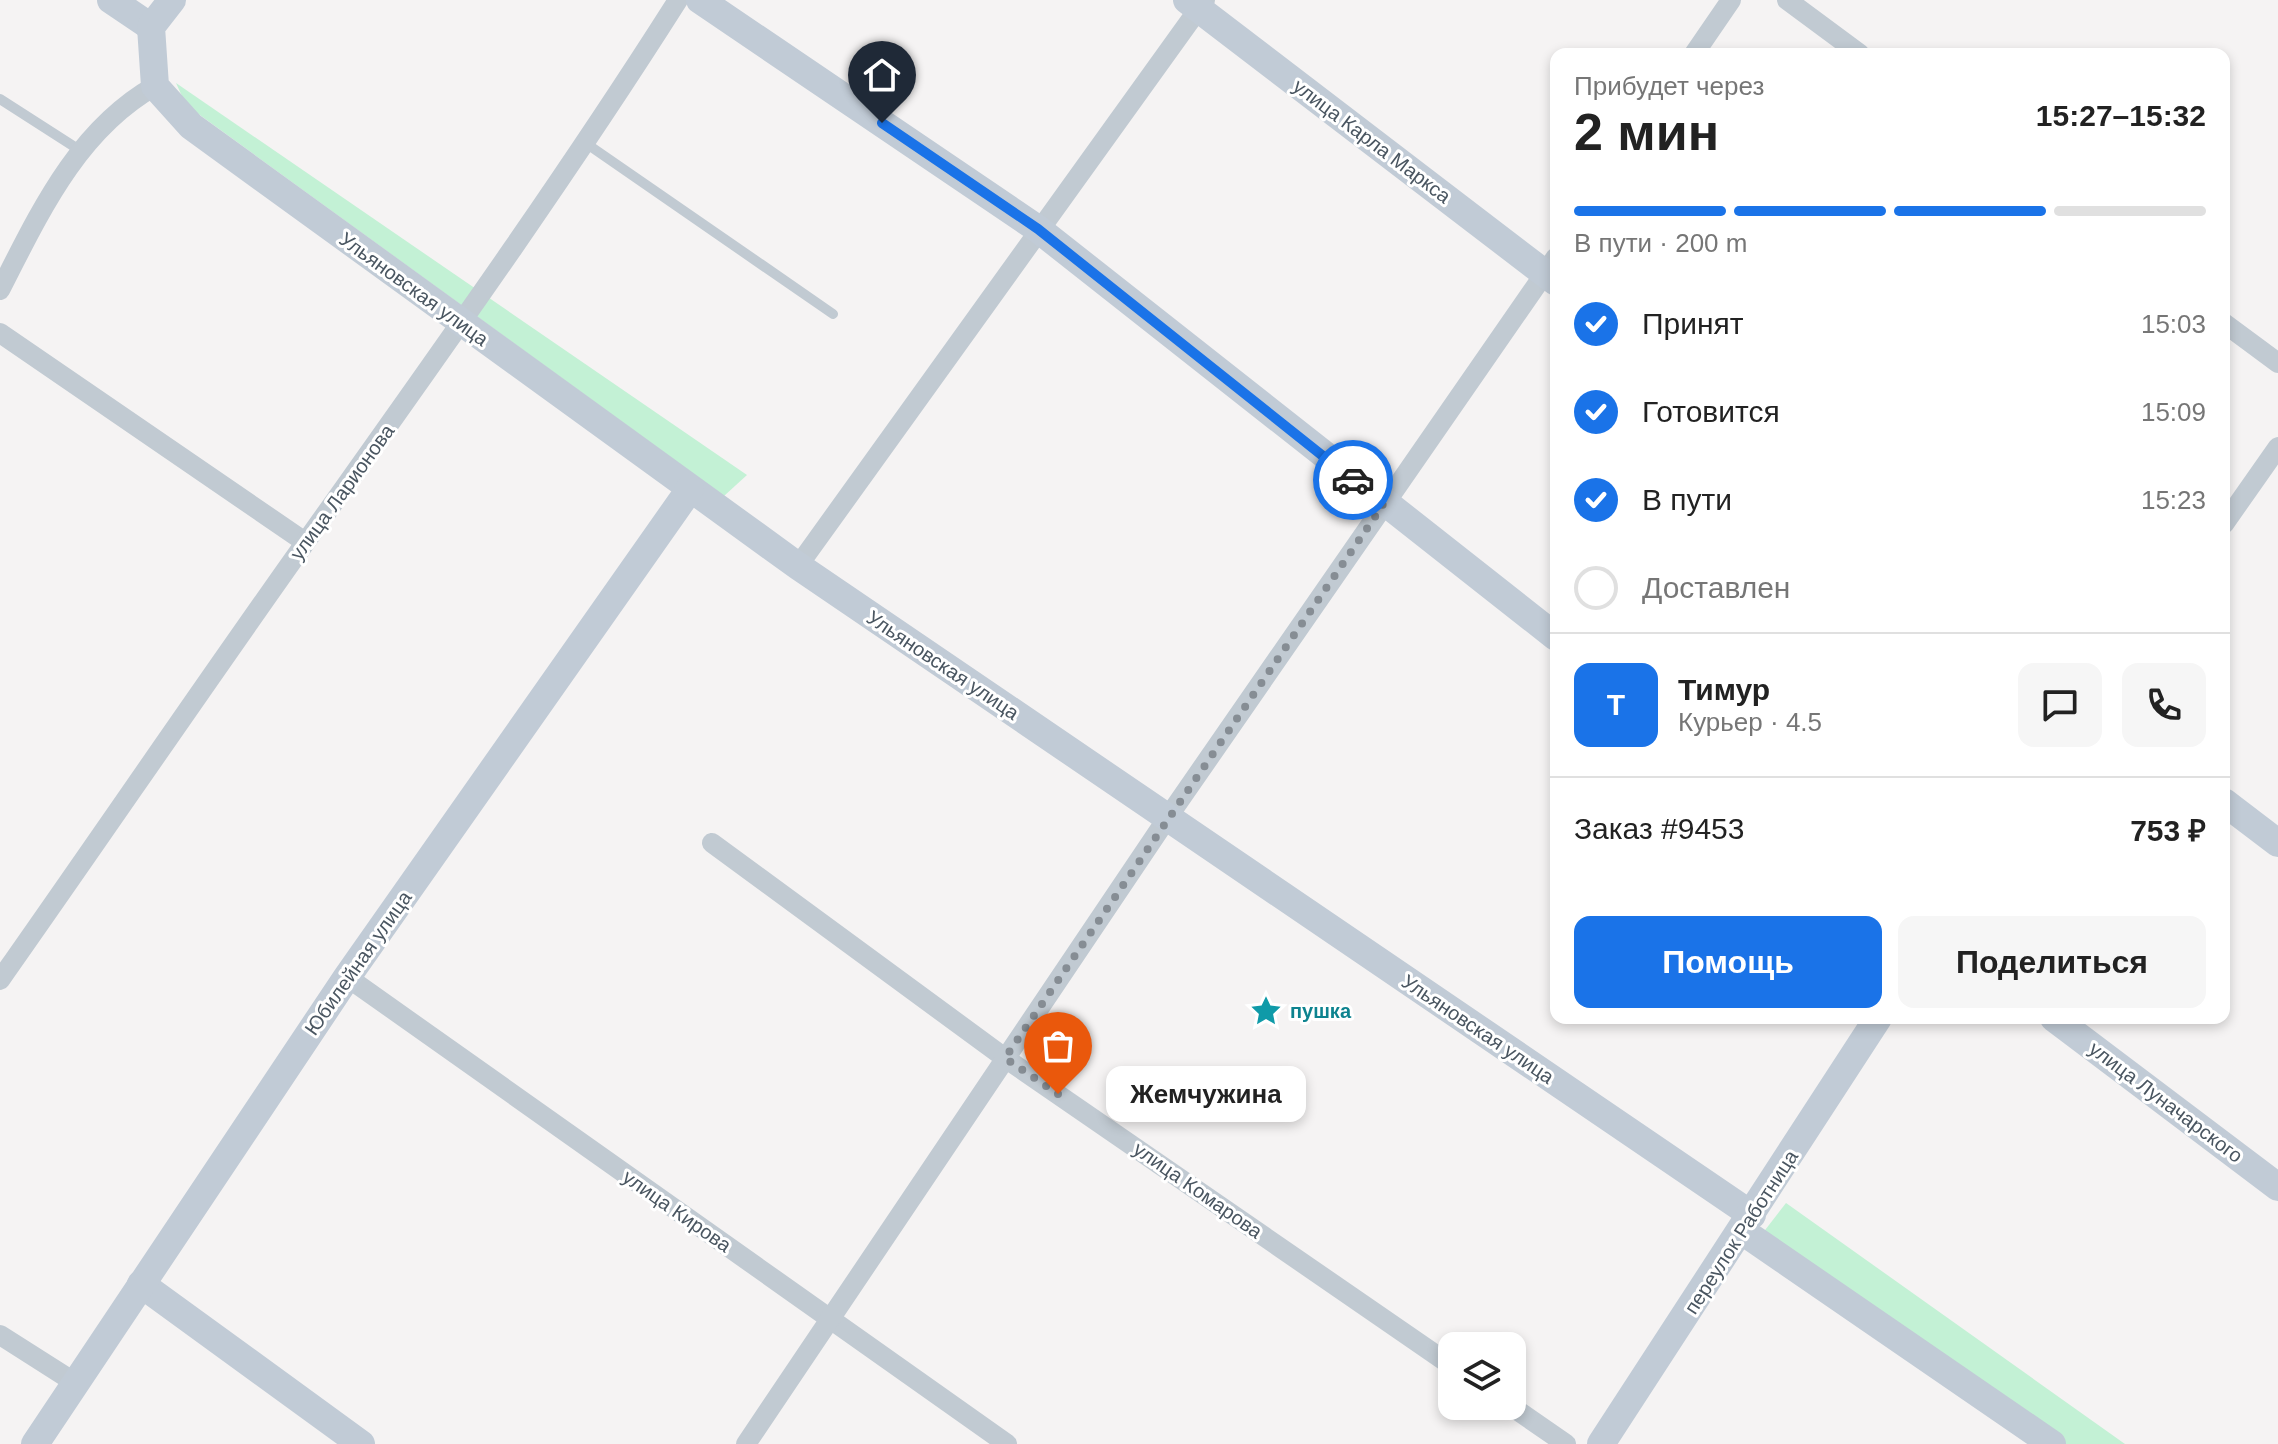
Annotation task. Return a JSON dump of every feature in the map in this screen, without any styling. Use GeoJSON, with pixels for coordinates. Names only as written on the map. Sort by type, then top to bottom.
{"type":"FeatureCollection","features":[{"type":"Feature","properties":{"kind":"street"},"geometry":{"type":"LineString","coordinates":[[111,0],[151,27]]}},
{"type":"Feature","properties":{"kind":"street"},"geometry":{"type":"LineString","coordinates":[[0,290],[42,207],[81,151],[111,116],[155,86],[151,27],[172,0]]}},
{"type":"Feature","properties":{"kind":"street","name":"улица Ларионова"},"geometry":{"type":"LineString","coordinates":[[0,980],[305,542],[462,325],[587,144],[678,0]]}},
{"type":"Feature","properties":{"kind":"street"},"geometry":{"type":"LineString","coordinates":[[700,0],[1038,229],[1383,505],[1550,632]]}},
{"type":"Feature","properties":{"kind":"street"},"geometry":{"type":"LineString","coordinates":[[1698,48],[1731,0]]}},
{"type":"Feature","properties":{"kind":"street"},"geometry":{"type":"LineString","coordinates":[[1787,0],[1852,48]]}},
{"type":"Feature","properties":{"kind":"street"},"geometry":{"type":"LineString","coordinates":[[798,566],[1197,3]]}},
{"type":"Feature","properties":{"kind":"street","name":"улица Карла Маркса"},"geometry":{"type":"LineString","coordinates":[[1197,3],[1550,269]]}},
{"type":"Feature","properties":{"kind":"street","name":"Ульяновская улица"},"geometry":{"type":"LineString","coordinates":[[155,86],[191,126],[690,489],[1168,817],[1747,1223],[2052,1444]]}},
{"type":"Feature","properties":{"kind":"street"},"geometry":{"type":"LineString","coordinates":[[746,1444],[1168,817],[1383,505],[1550,274]]}},
{"type":"Feature","properties":{"kind":"street"},"geometry":{"type":"LineString","coordinates":[[2230,327],[2278,363]]}},
{"type":"Feature","properties":{"kind":"street"},"geometry":{"type":"LineString","coordinates":[[0,333],[305,542]]}},
{"type":"Feature","properties":{"kind":"street"},"geometry":{"type":"LineString","coordinates":[[2230,515],[2278,447]]}},
{"type":"Feature","properties":{"kind":"street","name":"Юбилейная улица"},"geometry":{"type":"LineString","coordinates":[[35,1444],[347,977],[690,489]]}},
{"type":"Feature","properties":{"kind":"street"},"geometry":{"type":"LineString","coordinates":[[2230,807],[2278,843]]}},
{"type":"Feature","properties":{"kind":"street","name":"улица Комарова"},"geometry":{"type":"LineString","coordinates":[[712,843],[1005,1058],[1438,1356]]}},
{"type":"Feature","properties":{"kind":"street","name":"улица Кирова"},"geometry":{"type":"LineString","coordinates":[[347,977],[1007,1444]]}},
{"type":"Feature","properties":{"kind":"street","name":"переулок Работница"},"geometry":{"type":"LineString","coordinates":[[1601,1444],[1874,1024]]}},
{"type":"Feature","properties":{"kind":"street","name":"улица Луначарского"},"geometry":{"type":"LineString","coordinates":[[2062,1024],[2278,1187]]}},
{"type":"Feature","properties":{"kind":"street"},"geometry":{"type":"LineString","coordinates":[[141,1284],[361,1444]]}},
{"type":"Feature","properties":{"kind":"street"},"geometry":{"type":"LineString","coordinates":[[0,1335],[74,1382]]}},
{"type":"Feature","properties":{"kind":"street"},"geometry":{"type":"LineString","coordinates":[[1526,1416],[1566,1444]]}},
{"type":"Feature","properties":{"kind":"lane"},"geometry":{"type":"LineString","coordinates":[[0,99],[81,151]]}},
{"type":"Feature","properties":{"kind":"lane"},"geometry":{"type":"LineString","coordinates":[[587,144],[833,314]]}},
{"type":"Feature","properties":{"kind":"green space"},"geometry":{"type":"Polygon","coordinates":[[[176,83],[747,475],[724,496],[186,105],[176,83]]]}},
{"type":"Feature","properties":{"kind":"green space"},"geometry":{"type":"Polygon","coordinates":[[[1786,1203],[2125,1444],[2065,1444],[1762,1234],[1786,1203]]]}},
{"type":"Feature","properties":{"kind":"way so far"},"geometry":{"type":"LineString","coordinates":[[1058,1094],[1005,1058],[1383,505],[1353,480]]}},
{"type":"Feature","properties":{"kind":"place","name":"пушка"},"geometry":{"type":"Point","coordinates":[1266,1011]}},
{"type":"Feature","properties":{"kind":"place","name":"Жемчужина"},"geometry":{"type":"Point","coordinates":[1058,1094]}},
{"type":"Feature","properties":{"kind":"route"},"geometry":{"type":"LineString","coordinates":[[882,123],[1038,229],[1353,480]]}}]}
